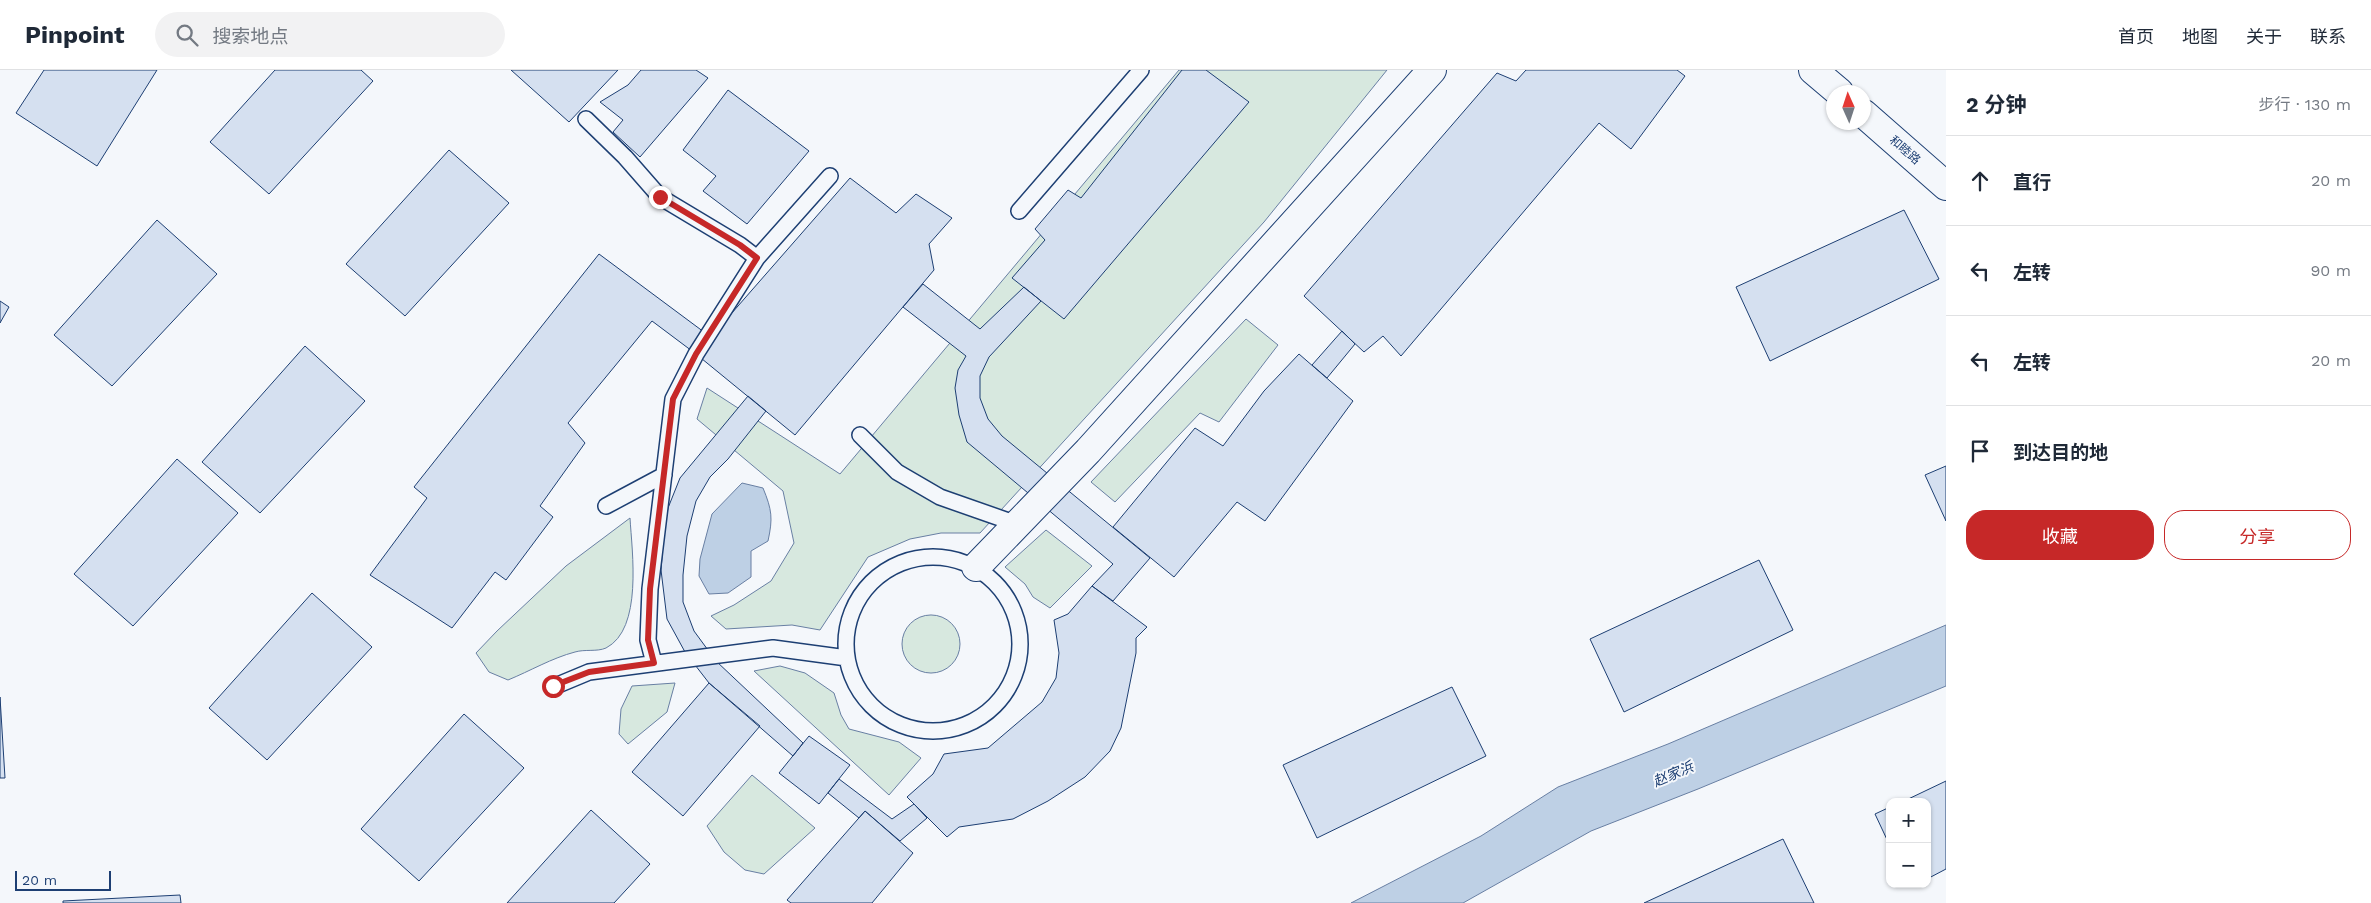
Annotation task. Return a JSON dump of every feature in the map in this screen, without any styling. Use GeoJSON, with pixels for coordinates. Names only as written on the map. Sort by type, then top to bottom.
{"type":"FeatureCollection","features":[{"type":"Feature","properties":{"kind":"street"},"geometry":{"type":"LineString","coordinates":[[976,567],[1088,450],[1432,70]]}},
{"type":"Feature","properties":{"kind":"street"},"geometry":{"type":"LineString","coordinates":[[1813,70],[1831,85]]}},
{"type":"Feature","properties":{"kind":"street","name":"和睦路"},"geometry":{"type":"LineString","coordinates":[[1871,119],[1942,175]]}},
{"type":"Feature","properties":{"kind":"lane"},"geometry":{"type":"LineString","coordinates":[[1019,212],[1141,70]]}},
{"type":"Feature","properties":{"kind":"lane"},"geometry":{"type":"LineString","coordinates":[[586,120],[625,157],[660,197],[740,245],[757,258]]}},
{"type":"Feature","properties":{"kind":"lane"},"geometry":{"type":"LineString","coordinates":[[654,663],[648,640],[650,589],[673,399],[696,354],[757,258],[830,176]]}},
{"type":"Feature","properties":{"kind":"lane"},"geometry":{"type":"LineString","coordinates":[[860,435],[897,472],[940,497],[1017,524]]}},
{"type":"Feature","properties":{"kind":"lane"},"geometry":{"type":"LineString","coordinates":[[606,506],[664,475]]}},
{"type":"Feature","properties":{"kind":"lane"},"geometry":{"type":"LineString","coordinates":[[922,557],[950,558],[976,567],[1000,586],[1015,611],[1021,640],[1017,669],[1004,696],[982,716],[955,728],[948,729],[925,730],[897,723],[873,707],[856,685],[847,658],[846,631],[855,604],[872,581],[895,565],[922,557]]}},
{"type":"Feature","properties":{"kind":"lane"},"geometry":{"type":"LineString","coordinates":[[553,686],[589,672],[773,648],[847,658]]}},
{"type":"Feature","properties":{"kind":"shaded area"},"geometry":{"type":"Polygon","coordinates":[[[1179,70],[1387,70],[1264,222],[980,533],[941,533],[910,539],[868,557],[820,630],[792,625],[726,629],[711,616],[734,605],[771,581],[794,543],[783,491],[697,419],[707,388],[840,474],[1179,70]]]}},
{"type":"Feature","properties":{"kind":"shaded area"},"geometry":{"type":"Polygon","coordinates":[[[1246,319],[1278,345],[1219,422],[1200,413],[1115,502],[1091,482],[1246,319]]]}},
{"type":"Feature","properties":{"kind":"shaded area"},"geometry":{"type":"Polygon","coordinates":[[[630,518],[633,589],[626,624],[618,638],[606,648],[579,651],[566,655],[508,680],[489,672],[476,653],[566,566],[630,518]]]}},
{"type":"Feature","properties":{"kind":"shaded area"},"geometry":{"type":"Polygon","coordinates":[[[1046,530],[1092,566],[1050,608],[1033,597],[1025,584],[1005,567],[1046,530]]]}},
{"type":"Feature","properties":{"kind":"shaded area"},"geometry":{"type":"Polygon","coordinates":[[[931,615],[947,620],[955,628],[960,644],[955,660],[947,668],[931,673],[915,668],[907,660],[902,644],[907,628],[915,620],[931,615]]]}},
{"type":"Feature","properties":{"kind":"shaded area"},"geometry":{"type":"Polygon","coordinates":[[[780,666],[805,673],[834,693],[841,715],[849,729],[899,742],[921,758],[889,795],[754,671],[780,666]]]}},
{"type":"Feature","properties":{"kind":"shaded area"},"geometry":{"type":"Polygon","coordinates":[[[675,683],[667,712],[628,744],[619,734],[621,709],[632,686],[675,683]]]}},
{"type":"Feature","properties":{"kind":"shaded area"},"geometry":{"type":"Polygon","coordinates":[[[752,775],[815,828],[764,874],[745,870],[724,852],[707,826],[752,775]]]}},
{"type":"Feature","properties":{"kind":"water"},"geometry":{"type":"Polygon","coordinates":[[[742,483],[763,488],[771,514],[768,541],[751,551],[751,577],[728,593],[709,594],[699,576],[700,559],[712,514],[742,483]]]}},
{"type":"Feature","properties":{"kind":"water","name":"赵家浜"},"geometry":{"type":"Polygon","coordinates":[[[1946,625],[1946,686],[1698,789],[1591,831],[1463,903],[1351,903],[1481,836],[1558,787],[1668,744],[1946,625]]]}},
{"type":"Feature","properties":{"kind":"building"},"geometry":{"type":"Polygon","coordinates":[[[44,70],[157,70],[97,166],[16,113],[44,70]]]}},
{"type":"Feature","properties":{"kind":"building"},"geometry":{"type":"Polygon","coordinates":[[[275,70],[361,70],[373,81],[269,194],[210,142],[275,70]]]}},
{"type":"Feature","properties":{"kind":"building"},"geometry":{"type":"Polygon","coordinates":[[[511,70],[618,70],[569,122],[511,70]]]}},
{"type":"Feature","properties":{"kind":"building"},"geometry":{"type":"Polygon","coordinates":[[[641,70],[696,70],[708,78],[640,157],[613,132],[623,120],[600,102],[628,85],[641,70]]]}},
{"type":"Feature","properties":{"kind":"building"},"geometry":{"type":"Polygon","coordinates":[[[1182,70],[1206,70],[1249,102],[1064,319],[1012,278],[1045,240],[1035,229],[1068,190],[1081,198],[1182,70]]]}},
{"type":"Feature","properties":{"kind":"building"},"geometry":{"type":"Polygon","coordinates":[[[1526,70],[1677,70],[1685,76],[1631,149],[1599,123],[1401,356],[1383,336],[1364,352],[1304,296],[1497,73],[1516,81],[1526,70]]]}},
{"type":"Feature","properties":{"kind":"building"},"geometry":{"type":"Polygon","coordinates":[[[728,90],[809,151],[747,224],[703,191],[716,176],[683,150],[728,90]]]}},
{"type":"Feature","properties":{"kind":"building"},"geometry":{"type":"Polygon","coordinates":[[[449,150],[509,203],[405,316],[346,264],[449,150]]]}},
{"type":"Feature","properties":{"kind":"building"},"geometry":{"type":"Polygon","coordinates":[[[850,178],[896,213],[916,194],[952,218],[929,244],[934,270],[795,435],[696,354],[850,178]]]}},
{"type":"Feature","properties":{"kind":"building"},"geometry":{"type":"Polygon","coordinates":[[[1904,210],[1939,279],[1770,361],[1736,287],[1904,210]]]}},
{"type":"Feature","properties":{"kind":"building"},"geometry":{"type":"Polygon","coordinates":[[[157,220],[217,274],[112,386],[54,335],[157,220]]]}},
{"type":"Feature","properties":{"kind":"building"},"geometry":{"type":"Polygon","coordinates":[[[599,254],[712,338],[696,354],[652,321],[568,423],[585,443],[540,506],[553,517],[506,580],[495,572],[452,628],[370,575],[427,498],[414,487],[599,254]]]}},
{"type":"Feature","properties":{"kind":"building"},"geometry":{"type":"Polygon","coordinates":[[[923,284],[980,329],[1024,287],[1041,301],[989,357],[980,376],[980,398],[988,419],[1002,436],[1150,558],[1113,601],[1092,586],[1113,564],[967,442],[959,415],[955,388],[958,370],[966,356],[903,307],[923,284]]]}},
{"type":"Feature","properties":{"kind":"building"},"geometry":{"type":"Polygon","coordinates":[[[0,301],[9,307],[0,323],[0,301]]]}},
{"type":"Feature","properties":{"kind":"building"},"geometry":{"type":"Polygon","coordinates":[[[1342,331],[1355,344],[1327,378],[1312,365],[1342,331]]]}},
{"type":"Feature","properties":{"kind":"building"},"geometry":{"type":"Polygon","coordinates":[[[305,346],[365,401],[260,513],[202,462],[305,346]]]}},
{"type":"Feature","properties":{"kind":"building"},"geometry":{"type":"Polygon","coordinates":[[[1299,354],[1353,401],[1265,521],[1237,502],[1174,577],[1113,527],[1195,428],[1223,446],[1264,391],[1299,354]]]}},
{"type":"Feature","properties":{"kind":"building"},"geometry":{"type":"Polygon","coordinates":[[[748,396],[766,411],[728,459],[710,477],[696,501],[687,536],[683,575],[683,602],[694,631],[716,661],[803,743],[793,756],[709,683],[685,652],[667,619],[661,570],[664,530],[668,508],[680,478],[748,396]]]}},
{"type":"Feature","properties":{"kind":"building"},"geometry":{"type":"Polygon","coordinates":[[[177,459],[238,513],[133,626],[74,574],[177,459]]]}},
{"type":"Feature","properties":{"kind":"building"},"geometry":{"type":"Polygon","coordinates":[[[1946,466],[1946,521],[1925,475],[1946,466]]]}},
{"type":"Feature","properties":{"kind":"building"},"geometry":{"type":"Polygon","coordinates":[[[1759,560],[1793,630],[1624,712],[1590,639],[1759,560]]]}},
{"type":"Feature","properties":{"kind":"building"},"geometry":{"type":"Polygon","coordinates":[[[1092,586],[1147,627],[1136,638],[1136,653],[1121,728],[1110,751],[1085,777],[1048,801],[1013,819],[959,827],[947,837],[907,797],[933,774],[944,754],[988,748],[1042,702],[1056,678],[1059,653],[1054,620],[1068,614],[1092,586]]]}},
{"type":"Feature","properties":{"kind":"building"},"geometry":{"type":"Polygon","coordinates":[[[312,593],[372,647],[267,760],[209,708],[312,593]]]}},
{"type":"Feature","properties":{"kind":"building"},"geometry":{"type":"Polygon","coordinates":[[[709,683],[760,726],[683,816],[632,772],[709,683]]]}},
{"type":"Feature","properties":{"kind":"building"},"geometry":{"type":"Polygon","coordinates":[[[1452,687],[1486,756],[1317,838],[1283,765],[1452,687]]]}},
{"type":"Feature","properties":{"kind":"building"},"geometry":{"type":"Polygon","coordinates":[[[0,697],[5,778],[0,778],[0,697]]]}},
{"type":"Feature","properties":{"kind":"building"},"geometry":{"type":"Polygon","coordinates":[[[464,714],[524,768],[419,881],[361,829],[464,714]]]}},
{"type":"Feature","properties":{"kind":"building"},"geometry":{"type":"Polygon","coordinates":[[[809,736],[850,765],[819,804],[779,773],[809,736]]]}},
{"type":"Feature","properties":{"kind":"building"},"geometry":{"type":"Polygon","coordinates":[[[839,779],[892,819],[914,804],[927,818],[900,841],[865,811],[859,818],[828,793],[839,779]]]}},
{"type":"Feature","properties":{"kind":"building"},"geometry":{"type":"Polygon","coordinates":[[[1946,781],[1946,869],[1931,877],[1931,798],[1910,798],[1946,781]]]}},
{"type":"Feature","properties":{"kind":"building"},"geometry":{"type":"Polygon","coordinates":[[[1886,809],[1886,837],[1875,814],[1886,809]]]}},
{"type":"Feature","properties":{"kind":"building"},"geometry":{"type":"Polygon","coordinates":[[[591,810],[650,864],[614,903],[507,903],[591,810]]]}},
{"type":"Feature","properties":{"kind":"building"},"geometry":{"type":"Polygon","coordinates":[[[865,811],[913,853],[872,903],[791,903],[787,900],[865,811]]]}},
{"type":"Feature","properties":{"kind":"building"},"geometry":{"type":"Polygon","coordinates":[[[1783,839],[1814,903],[1644,903],[1783,839]]]}},
{"type":"Feature","properties":{"kind":"building"},"geometry":{"type":"Polygon","coordinates":[[[180,895],[181,903],[63,903],[63,901],[180,895]]]}},
{"type":"Feature","properties":{"kind":"route"},"geometry":{"type":"LineString","coordinates":[[553,686],[589,672],[654,663],[648,640],[650,589],[673,399],[696,354],[757,258],[740,245],[660,197]]}}]}
